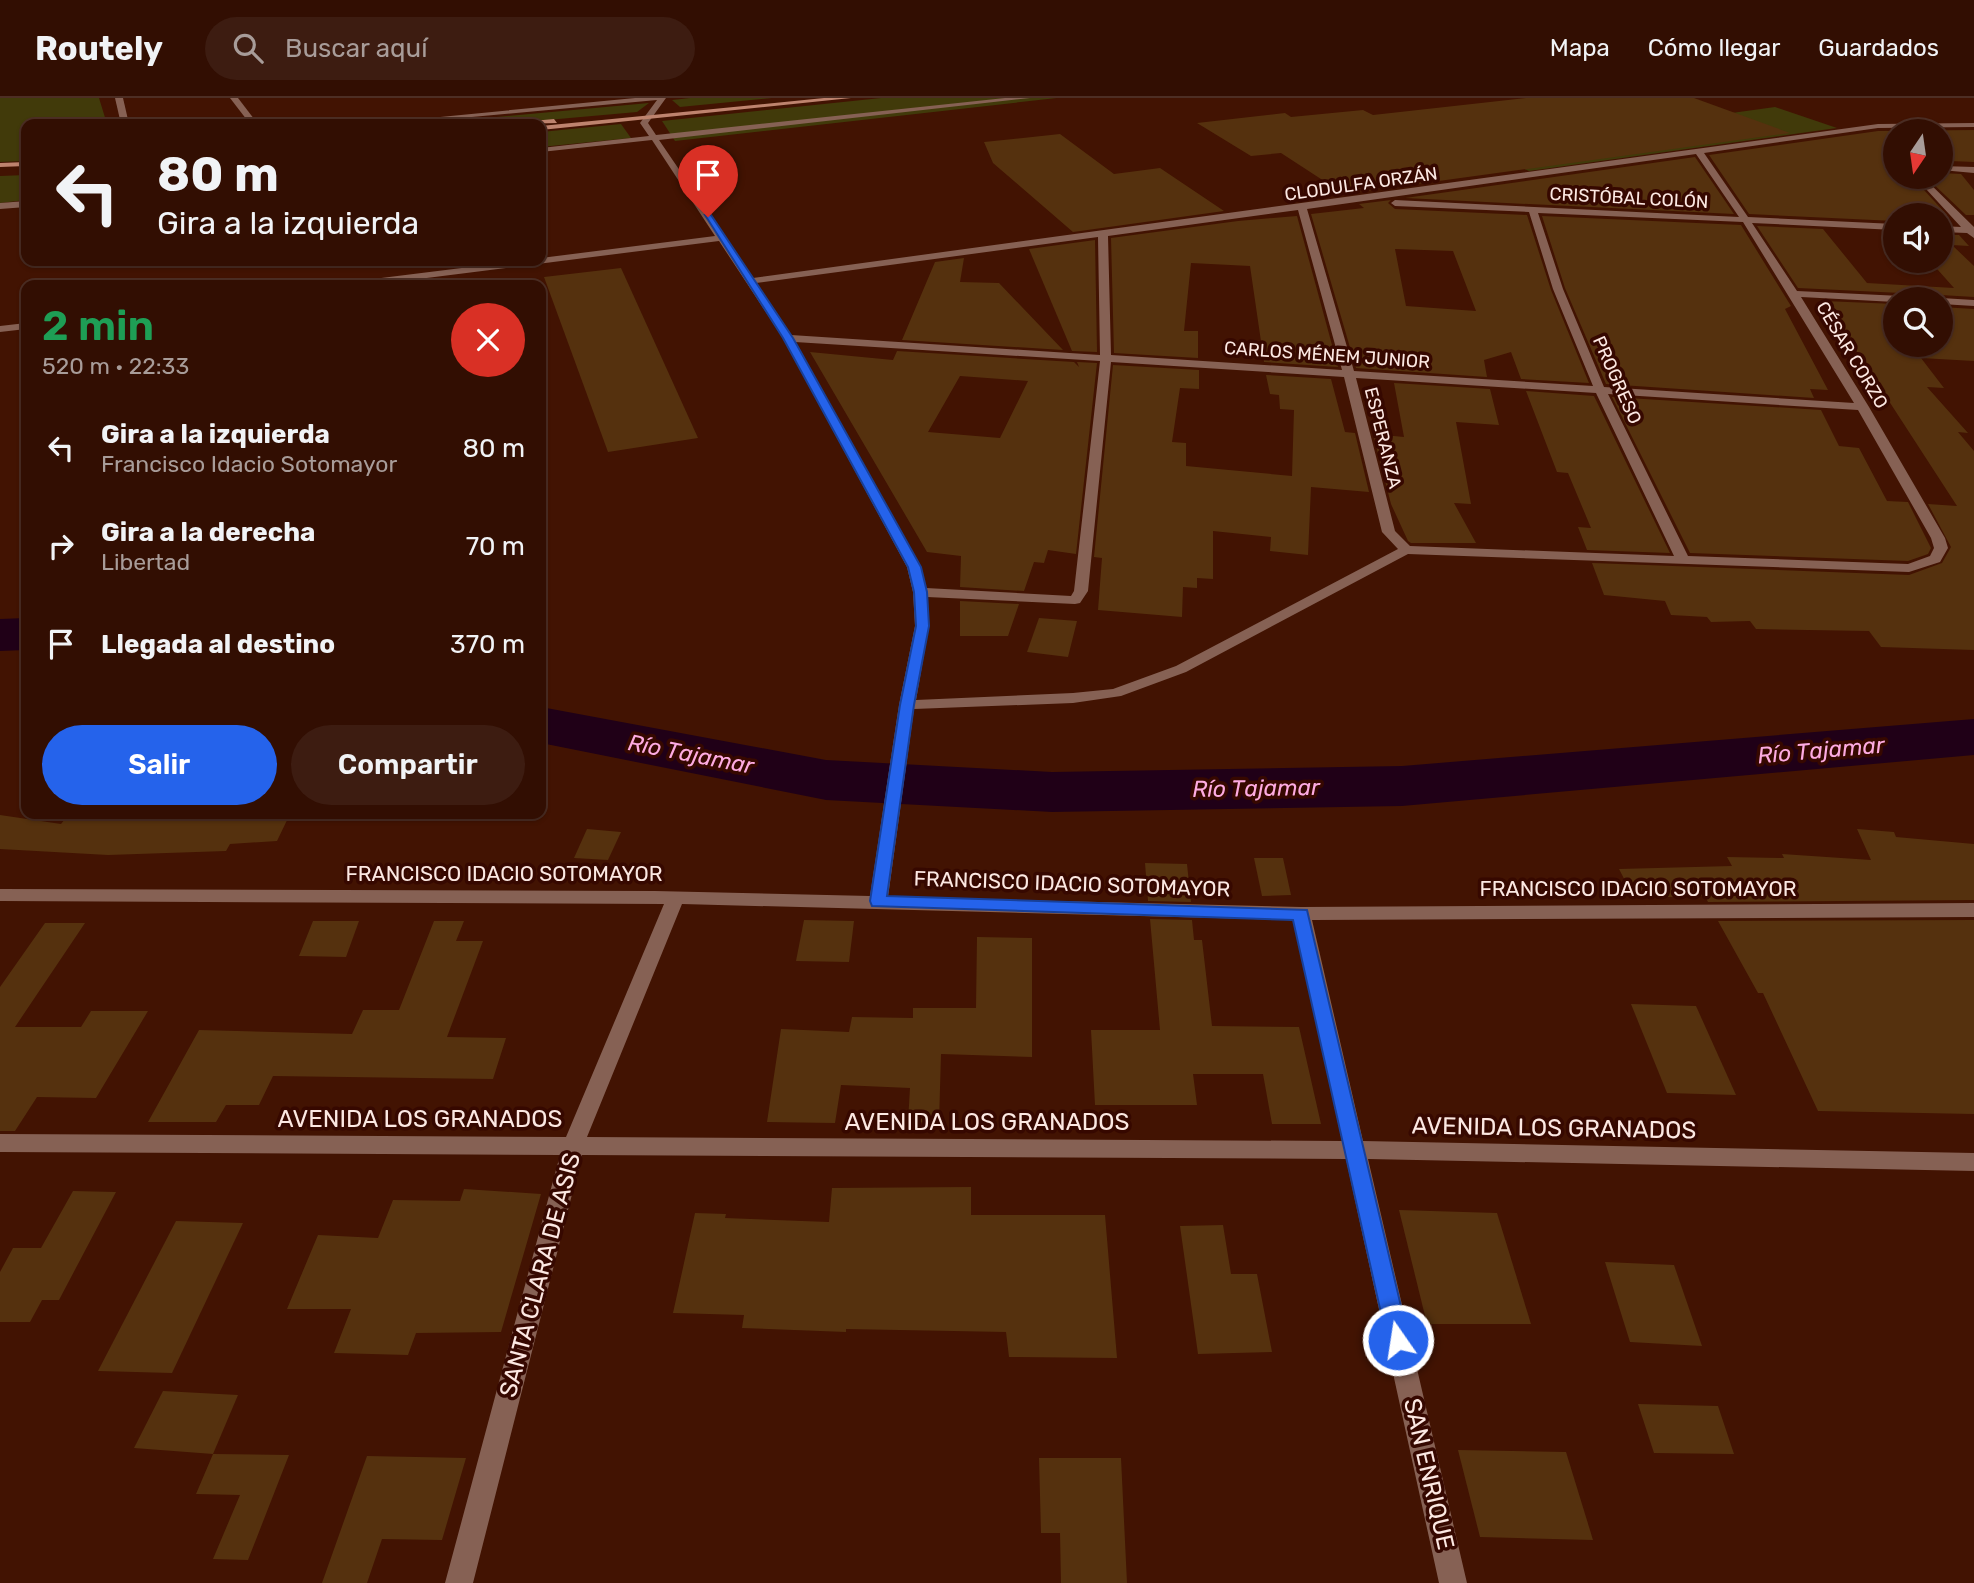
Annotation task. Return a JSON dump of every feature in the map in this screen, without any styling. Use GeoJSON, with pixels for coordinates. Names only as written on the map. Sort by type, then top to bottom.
{"type":"FeatureCollection","features":[{"type":"Feature","properties":{"kind":"main road"},"geometry":{"type":"LineString","coordinates":[[546,127],[797,98]]}},
{"type":"Feature","properties":{"kind":"main road"},"geometry":{"type":"LineString","coordinates":[[546,122],[847,98]]}},
{"type":"Feature","properties":{"kind":"main road"},"geometry":{"type":"LineString","coordinates":[[0,165],[21,164]]}},
{"type":"Feature","properties":{"kind":"main road"},"geometry":{"type":"LineString","coordinates":[[0,172],[21,171]]}},
{"type":"Feature","properties":{"kind":"street"},"geometry":{"type":"LineString","coordinates":[[119,98],[124,119]]}},
{"type":"Feature","properties":{"kind":"street"},"geometry":{"type":"LineString","coordinates":[[234,98],[250,119]]}},
{"type":"Feature","properties":{"kind":"street"},"geometry":{"type":"LineString","coordinates":[[660,98],[644,123],[788,338],[914,567],[920,592],[922,626],[902,735],[878,901]]}},
{"type":"Feature","properties":{"kind":"street"},"geometry":{"type":"LineString","coordinates":[[427,119],[660,98]]}},
{"type":"Feature","properties":{"kind":"street"},"geometry":{"type":"LineString","coordinates":[[546,150],[1026,98]]}},
{"type":"Feature","properties":{"kind":"street","name":"CLODULFA ORZÁN"},"geometry":{"type":"LineString","coordinates":[[751,281],[1362,200],[1878,126],[1974,125]]}},
{"type":"Feature","properties":{"kind":"street","name":"CÉSAR CORZO"},"geometry":{"type":"LineString","coordinates":[[1683,559],[1909,568],[1935,559],[1941,548],[1863,407],[1795,294],[1699,152]]}},
{"type":"Feature","properties":{"kind":"street"},"geometry":{"type":"LineString","coordinates":[[1953,169],[1974,170]]}},
{"type":"Feature","properties":{"kind":"street"},"geometry":{"type":"LineString","coordinates":[[1931,189],[1972,232]]}},
{"type":"Feature","properties":{"kind":"street","name":"CRISTÓBAL COLÓN"},"geometry":{"type":"LineString","coordinates":[[1362,200],[1883,226]]}},
{"type":"Feature","properties":{"kind":"street"},"geometry":{"type":"LineString","coordinates":[[0,206],[21,204]]}},
{"type":"Feature","properties":{"kind":"street","name":"ESPERANZA"},"geometry":{"type":"LineString","coordinates":[[1302,208],[1390,532],[1406,550]]}},
{"type":"Feature","properties":{"kind":"street","name":"PROGRESO"},"geometry":{"type":"LineString","coordinates":[[1533,210],[1558,289],[1600,390],[1683,559]]}},
{"type":"Feature","properties":{"kind":"street"},"geometry":{"type":"LineString","coordinates":[[1953,230],[1972,232]]}},
{"type":"Feature","properties":{"kind":"street"},"geometry":{"type":"LineString","coordinates":[[920,592],[1075,600],[1081,591],[1106,359],[1103,234]]}},
{"type":"Feature","properties":{"kind":"street"},"geometry":{"type":"LineString","coordinates":[[546,260],[723,238]]}},
{"type":"Feature","properties":{"kind":"street"},"geometry":{"type":"LineString","coordinates":[[389,280],[500,266]]}},
{"type":"Feature","properties":{"kind":"street"},"geometry":{"type":"LineString","coordinates":[[1795,294],[1883,298]]}},
{"type":"Feature","properties":{"kind":"street"},"geometry":{"type":"LineString","coordinates":[[1953,302],[1974,303]]}},
{"type":"Feature","properties":{"kind":"street"},"geometry":{"type":"LineString","coordinates":[[0,329],[21,327]]}},
{"type":"Feature","properties":{"kind":"street","name":"CARLOS MÉNEM JUNIOR"},"geometry":{"type":"LineString","coordinates":[[788,338],[1863,407]]}},
{"type":"Feature","properties":{"kind":"street"},"geometry":{"type":"LineString","coordinates":[[907,705],[1116,694],[1181,669],[1406,550],[1683,559]]}},
{"type":"Feature","properties":{"kind":"street","name":"FRANCISCO IDACIO SOTOMAYOR"},"geometry":{"type":"LineString","coordinates":[[2,898],[675,898],[878,901],[1301,914],[1974,910]]}},
{"type":"Feature","properties":{"kind":"street","name":"SANTA CLARA DE ASIS"},"geometry":{"type":"LineString","coordinates":[[459,1583],[573,1146],[675,898]]}},
{"type":"Feature","properties":{"kind":"street","name":"SAN ENRIQUE"},"geometry":{"type":"LineString","coordinates":[[1301,914],[1453,1583]]}},
{"type":"Feature","properties":{"kind":"street","name":"AVENIDA LOS GRANADOS"},"geometry":{"type":"LineString","coordinates":[[0,1143],[1355,1150],[1974,1162]]}},
{"type":"Feature","properties":{"kind":"shaded area"},"geometry":{"type":"Polygon","coordinates":[[[0,98],[99,98],[105,119],[21,119],[21,161],[0,162],[0,98]]]}},
{"type":"Feature","properties":{"kind":"shaded area"},"geometry":{"type":"Polygon","coordinates":[[[772,98],[680,107],[672,100],[772,98]]]}},
{"type":"Feature","properties":{"kind":"shaded area"},"geometry":{"type":"Polygon","coordinates":[[[881,98],[1057,98],[675,141],[662,121],[881,98]]]}},
{"type":"Feature","properties":{"kind":"shaded area"},"geometry":{"type":"Polygon","coordinates":[[[649,103],[637,112],[546,120],[475,119],[649,103]]]}},
{"type":"Feature","properties":{"kind":"shaded area"},"geometry":{"type":"Polygon","coordinates":[[[1775,107],[1837,128],[1529,171],[1478,148],[1775,107]]]}},
{"type":"Feature","properties":{"kind":"shaded area"},"geometry":{"type":"Polygon","coordinates":[[[621,124],[631,138],[546,146],[546,132],[621,124]]]}},
{"type":"Feature","properties":{"kind":"shaded area"},"geometry":{"type":"Polygon","coordinates":[[[21,175],[21,201],[0,203],[0,176],[21,175]]]}},
{"type":"Feature","properties":{"kind":"building"},"geometry":{"type":"Polygon","coordinates":[[[1526,98],[1694,98],[1790,133],[1344,194],[1281,153],[1251,156],[1197,123],[1285,113],[1291,117],[1363,110],[1373,115],[1526,98]]]}},
{"type":"Feature","properties":{"kind":"building"},"geometry":{"type":"Polygon","coordinates":[[[1953,130],[1974,130],[1974,162],[1953,161],[1953,130]]]}},
{"type":"Feature","properties":{"kind":"building"},"geometry":{"type":"Polygon","coordinates":[[[1883,131],[1883,189],[1923,189],[1936,203],[1883,203],[1883,220],[1749,214],[1709,155],[1883,131]]]}},
{"type":"Feature","properties":{"kind":"building"},"geometry":{"type":"Polygon","coordinates":[[[1060,134],[1114,174],[1160,168],[1224,211],[1073,232],[993,163],[984,142],[1060,134]]]}},
{"type":"Feature","properties":{"kind":"building"},"geometry":{"type":"Polygon","coordinates":[[[1695,157],[1734,214],[1405,198],[1695,157]]]}},
{"type":"Feature","properties":{"kind":"building"},"geometry":{"type":"Polygon","coordinates":[[[1953,174],[1961,174],[1974,190],[1974,215],[1966,215],[1939,189],[1953,189],[1953,174]]]}},
{"type":"Feature","properties":{"kind":"building"},"geometry":{"type":"Polygon","coordinates":[[[1391,200],[1388,203],[1395,209],[1527,215],[1551,290],[1589,383],[1521,379],[1511,352],[1484,360],[1487,377],[1356,368],[1311,214],[1364,208],[1359,204],[1391,200]],[[1395,249],[1406,306],[1476,311],[1453,251],[1395,249]]]}},
{"type":"Feature","properties":{"kind":"building"},"geometry":{"type":"Polygon","coordinates":[[[1297,216],[1338,367],[1264,362],[1250,266],[1191,263],[1184,331],[1198,331],[1198,358],[1114,353],[1111,238],[1297,216]]]}},
{"type":"Feature","properties":{"kind":"building"},"geometry":{"type":"Polygon","coordinates":[[[1542,216],[1741,225],[1791,306],[1785,309],[1828,390],[1810,389],[1814,398],[1606,384],[1565,288],[1542,216]]]}},
{"type":"Feature","properties":{"kind":"building"},"geometry":{"type":"Polygon","coordinates":[[[1757,226],[1823,229],[1867,283],[1937,287],[1883,287],[1883,292],[1798,288],[1757,226]]]}},
{"type":"Feature","properties":{"kind":"building"},"geometry":{"type":"Polygon","coordinates":[[[1953,235],[1959,235],[1969,246],[1953,245],[1953,235]]]}},
{"type":"Feature","properties":{"kind":"building"},"geometry":{"type":"Polygon","coordinates":[[[1095,240],[1097,352],[1072,351],[1029,249],[1095,240]]]}},
{"type":"Feature","properties":{"kind":"building"},"geometry":{"type":"Polygon","coordinates":[[[1953,246],[1974,266],[1974,297],[1953,296],[1954,288],[1941,273],[1953,273],[1953,246]]]}},
{"type":"Feature","properties":{"kind":"building"},"geometry":{"type":"Polygon","coordinates":[[[964,258],[960,282],[999,283],[1063,350],[902,340],[935,262],[964,258]]]}},
{"type":"Feature","properties":{"kind":"building"},"geometry":{"type":"Polygon","coordinates":[[[621,268],[698,438],[608,452],[544,277],[621,268]]]}},
{"type":"Feature","properties":{"kind":"building"},"geometry":{"type":"Polygon","coordinates":[[[1824,301],[1883,303],[1883,357],[1953,357],[1953,308],[1974,309],[1974,361],[1921,358],[1944,388],[1927,387],[1968,433],[1958,432],[1974,451],[1974,650],[1881,647],[1869,631],[1756,629],[1750,621],[1711,622],[1707,617],[1671,615],[1665,601],[1604,595],[1592,563],[1909,575],[1942,563],[1951,547],[1928,504],[1957,506],[1824,301]]]}},
{"type":"Feature","properties":{"kind":"building"},"geometry":{"type":"Polygon","coordinates":[[[897,351],[1074,362],[1079,367],[1077,362],[1097,363],[1076,554],[1048,550],[1044,563],[1034,562],[1024,591],[960,587],[961,556],[927,552],[810,352],[893,360],[897,351]],[[960,376],[928,432],[1000,438],[1028,381],[960,376]]]}},
{"type":"Feature","properties":{"kind":"building"},"geometry":{"type":"Polygon","coordinates":[[[1113,365],[1199,370],[1199,389],[1180,388],[1172,442],[1186,443],[1186,466],[1292,476],[1294,410],[1280,409],[1279,395],[1270,394],[1266,375],[1331,379],[1345,432],[1355,433],[1369,492],[1311,487],[1308,555],[1270,551],[1271,537],[1213,531],[1213,579],[1197,578],[1197,588],[1183,587],[1182,617],[1098,610],[1102,558],[1094,557],[1113,365]]]}},
{"type":"Feature","properties":{"kind":"building"},"geometry":{"type":"Polygon","coordinates":[[[1394,383],[1490,389],[1499,425],[1456,422],[1471,504],[1454,503],[1476,543],[1408,541],[1391,504],[1373,434],[1404,437],[1394,383]]]}},
{"type":"Feature","properties":{"kind":"building"},"geometry":{"type":"Polygon","coordinates":[[[1526,391],[1594,396],[1670,553],[1587,550],[1578,527],[1591,528],[1568,473],[1557,472],[1526,391]]]}},
{"type":"Feature","properties":{"kind":"building"},"geometry":{"type":"Polygon","coordinates":[[[1612,397],[1821,410],[1839,446],[1859,448],[1887,501],[1908,502],[1931,548],[1928,554],[1908,561],[1690,553],[1612,397]]]}},
{"type":"Feature","properties":{"kind":"building"},"geometry":{"type":"Polygon","coordinates":[[[960,601],[1019,604],[1008,636],[960,636],[960,601]]]}},
{"type":"Feature","properties":{"kind":"building"},"geometry":{"type":"Polygon","coordinates":[[[1039,618],[1077,621],[1068,657],[1027,652],[1039,618]]]}},
{"type":"Feature","properties":{"kind":"building"},"geometry":{"type":"Polygon","coordinates":[[[0,815],[61,824],[65,819],[288,819],[277,841],[230,844],[226,851],[108,855],[0,849],[0,815]]]}},
{"type":"Feature","properties":{"kind":"building"},"geometry":{"type":"Polygon","coordinates":[[[587,829],[621,832],[608,860],[574,858],[587,829]]]}},
{"type":"Feature","properties":{"kind":"building"},"geometry":{"type":"Polygon","coordinates":[[[1857,829],[1894,832],[1896,837],[1974,844],[1974,900],[1708,902],[1705,896],[1634,898],[1619,869],[1732,866],[1727,857],[1784,858],[1782,854],[1871,860],[1857,829]]]}},
{"type":"Feature","properties":{"kind":"building"},"geometry":{"type":"Polygon","coordinates":[[[1254,858],[1283,858],[1291,895],[1262,896],[1254,858]]]}},
{"type":"Feature","properties":{"kind":"building"},"geometry":{"type":"Polygon","coordinates":[[[1145,863],[1187,864],[1191,902],[1148,901],[1145,863]]]}},
{"type":"Feature","properties":{"kind":"building"},"geometry":{"type":"Polygon","coordinates":[[[1150,919],[1192,920],[1194,940],[1202,940],[1212,1026],[1299,1027],[1321,1124],[1272,1124],[1263,1074],[1193,1074],[1197,1105],[1095,1105],[1091,1030],[1160,1030],[1150,919]]]}},
{"type":"Feature","properties":{"kind":"building"},"geometry":{"type":"Polygon","coordinates":[[[804,920],[854,921],[849,962],[796,961],[804,920]]]}},
{"type":"Feature","properties":{"kind":"building"},"geometry":{"type":"Polygon","coordinates":[[[1974,920],[1974,1114],[1818,1111],[1763,993],[1758,993],[1718,921],[1974,920]]]}},
{"type":"Feature","properties":{"kind":"building"},"geometry":{"type":"Polygon","coordinates":[[[313,921],[359,921],[346,957],[299,956],[313,921]]]}},
{"type":"Feature","properties":{"kind":"building"},"geometry":{"type":"Polygon","coordinates":[[[434,921],[464,921],[456,941],[483,941],[447,1037],[506,1038],[493,1079],[273,1076],[259,1105],[226,1105],[216,1122],[148,1122],[199,1030],[352,1034],[363,1010],[399,1010],[434,921]]]}},
{"type":"Feature","properties":{"kind":"building"},"geometry":{"type":"Polygon","coordinates":[[[45,923],[85,923],[15,1027],[81,1027],[91,1011],[148,1011],[96,1098],[37,1097],[15,1131],[0,1131],[0,987],[45,923]]]}},
{"type":"Feature","properties":{"kind":"building"},"geometry":{"type":"Polygon","coordinates":[[[977,937],[1032,938],[1032,1057],[941,1054],[939,1123],[908,1122],[910,1088],[841,1085],[835,1123],[767,1122],[781,1029],[849,1032],[852,1017],[913,1018],[913,1008],[976,1008],[977,937]]]}},
{"type":"Feature","properties":{"kind":"building"},"geometry":{"type":"Polygon","coordinates":[[[1631,1004],[1696,1006],[1736,1095],[1667,1093],[1631,1004]]]}},
{"type":"Feature","properties":{"kind":"building"},"geometry":{"type":"Polygon","coordinates":[[[971,1187],[971,1215],[1105,1215],[1117,1358],[1009,1357],[1006,1332],[846,1329],[846,1332],[742,1328],[744,1315],[673,1313],[695,1213],[726,1214],[725,1218],[829,1222],[832,1188],[971,1187]]]}},
{"type":"Feature","properties":{"kind":"building"},"geometry":{"type":"Polygon","coordinates":[[[464,1189],[541,1194],[501,1332],[416,1333],[408,1355],[334,1353],[351,1309],[287,1309],[318,1235],[378,1238],[393,1200],[460,1201],[464,1189]]]}},
{"type":"Feature","properties":{"kind":"building"},"geometry":{"type":"Polygon","coordinates":[[[73,1191],[116,1192],[59,1300],[42,1300],[30,1322],[0,1322],[0,1272],[13,1248],[41,1248],[73,1191]]]}},
{"type":"Feature","properties":{"kind":"building"},"geometry":{"type":"Polygon","coordinates":[[[1399,1210],[1497,1213],[1531,1324],[1427,1324],[1399,1210]]]}},
{"type":"Feature","properties":{"kind":"building"},"geometry":{"type":"Polygon","coordinates":[[[176,1221],[243,1223],[172,1373],[98,1371],[176,1221]]]}},
{"type":"Feature","properties":{"kind":"building"},"geometry":{"type":"Polygon","coordinates":[[[1223,1225],[1231,1274],[1257,1274],[1272,1352],[1198,1354],[1180,1226],[1223,1225]]]}},
{"type":"Feature","properties":{"kind":"building"},"geometry":{"type":"Polygon","coordinates":[[[1605,1262],[1674,1265],[1702,1346],[1630,1342],[1605,1262]]]}},
{"type":"Feature","properties":{"kind":"building"},"geometry":{"type":"Polygon","coordinates":[[[163,1391],[238,1395],[213,1454],[134,1448],[163,1391]]]}},
{"type":"Feature","properties":{"kind":"building"},"geometry":{"type":"Polygon","coordinates":[[[1638,1404],[1718,1406],[1734,1454],[1654,1453],[1638,1404]]]}},
{"type":"Feature","properties":{"kind":"building"},"geometry":{"type":"Polygon","coordinates":[[[1458,1450],[1566,1452],[1593,1540],[1480,1537],[1458,1450]]]}},
{"type":"Feature","properties":{"kind":"building"},"geometry":{"type":"Polygon","coordinates":[[[213,1454],[289,1455],[248,1560],[213,1559],[240,1495],[196,1494],[213,1454]]]}},
{"type":"Feature","properties":{"kind":"building"},"geometry":{"type":"Polygon","coordinates":[[[367,1456],[466,1458],[442,1540],[382,1539],[367,1583],[322,1583],[367,1456]]]}},
{"type":"Feature","properties":{"kind":"building"},"geometry":{"type":"Polygon","coordinates":[[[1039,1458],[1121,1458],[1127,1583],[1061,1583],[1060,1533],[1041,1533],[1039,1458]]]}},
{"type":"Feature","properties":{"kind":"waterway","name":"Río Tajamar"},"geometry":{"type":"LineString","coordinates":[[0,635],[21,634]]}},
{"type":"Feature","properties":{"kind":"waterway","name":"Río Tajamar"},"geometry":{"type":"LineString","coordinates":[[546,726],[826,780],[1052,792],[1402,786],[1974,737]]}},
{"type":"Feature","properties":{"kind":"route"},"geometry":{"type":"LineString","coordinates":[[708,217],[788,338],[914,567],[920,592],[922,626],[907,705],[878,901],[1301,914],[1398,1340]]}}]}
